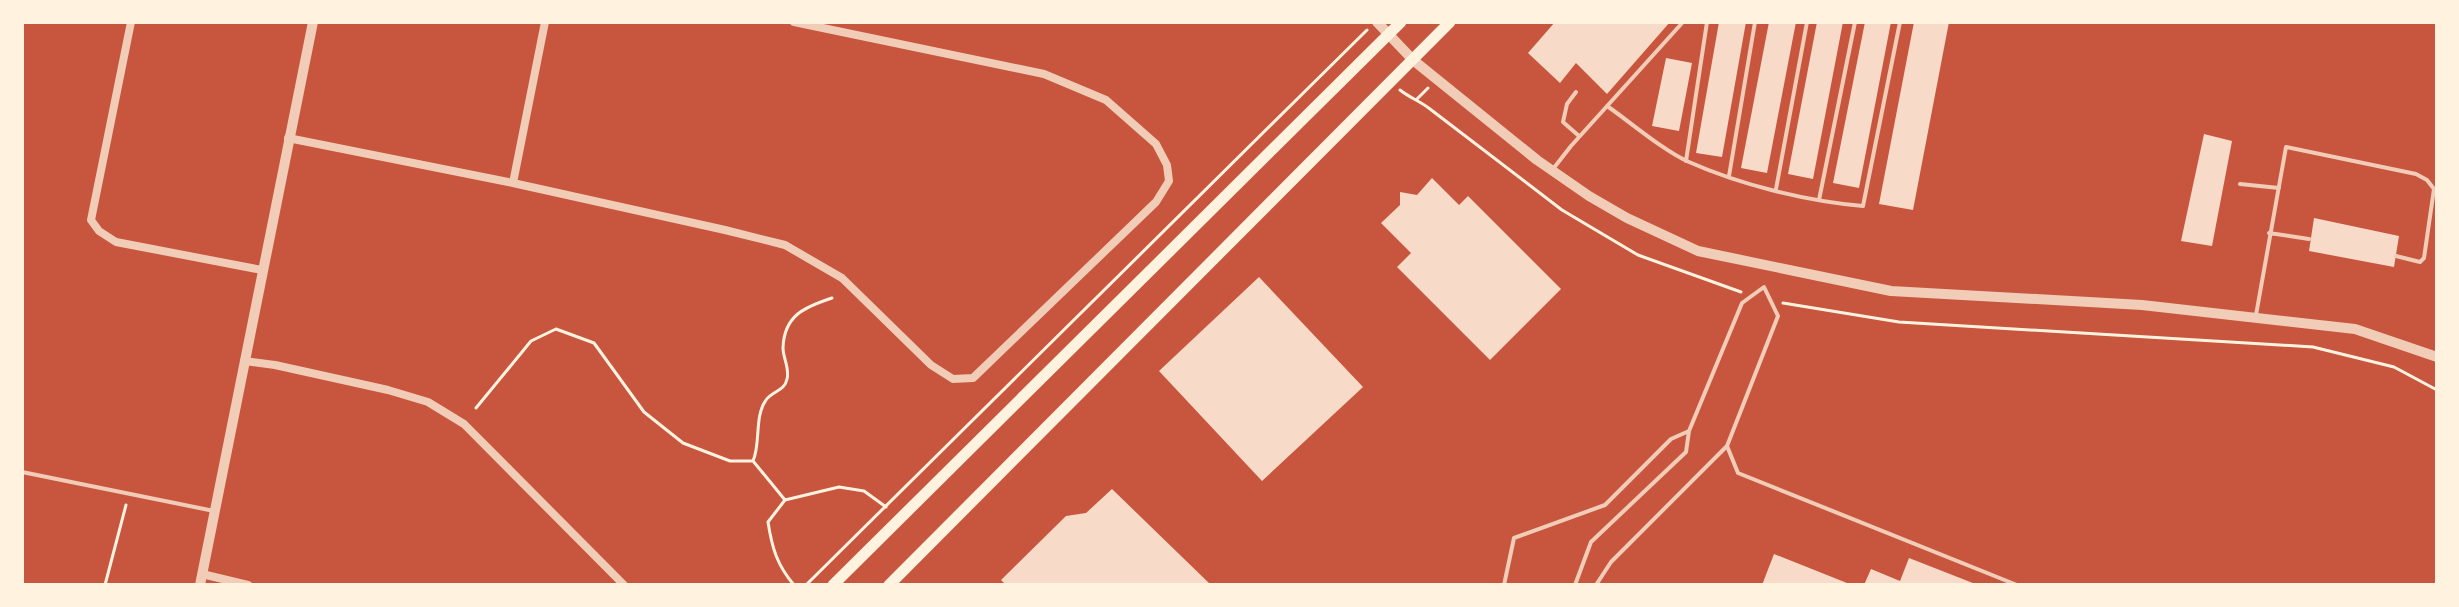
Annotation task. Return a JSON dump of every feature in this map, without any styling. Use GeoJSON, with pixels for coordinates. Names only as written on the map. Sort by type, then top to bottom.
{"type":"FeatureCollection","features":[{"type":"Feature","properties":{"kind":"main road"},"geometry":{"type":"LineString","coordinates":[[834,585],[1401,22]]}},
{"type":"Feature","properties":{"kind":"main road"},"geometry":{"type":"LineString","coordinates":[[889,585],[1450,22]]}},
{"type":"Feature","properties":{"kind":"street"},"geometry":{"type":"LineString","coordinates":[[131,22],[91,220],[99,231],[116,242],[262,270]]}},
{"type":"Feature","properties":{"kind":"street"},"geometry":{"type":"LineString","coordinates":[[248,585],[201,579],[313,22]]}},
{"type":"Feature","properties":{"kind":"street"},"geometry":{"type":"LineString","coordinates":[[513,183],[545,22]]}},
{"type":"Feature","properties":{"kind":"street"},"geometry":{"type":"LineString","coordinates":[[288,138],[513,183],[785,245],[842,278],[931,365],[953,379],[973,378],[1156,202],[1169,181],[1167,165],[1156,144],[1106,100],[1044,74],[794,22]]}},
{"type":"Feature","properties":{"kind":"street"},"geometry":{"type":"LineString","coordinates":[[1376,22],[1460,101],[1552,171],[1627,218],[1698,251],[1891,291],[2142,305],[2355,329],[2437,357]]}},
{"type":"Feature","properties":{"kind":"street"},"geometry":{"type":"LineString","coordinates":[[244,361],[388,390],[428,402],[464,424],[624,585]]}},
{"type":"Feature","properties":{"kind":"lane"},"geometry":{"type":"LineString","coordinates":[[1552,171],[1579,136],[1683,22]]}},
{"type":"Feature","properties":{"kind":"lane"},"geometry":{"type":"LineString","coordinates":[[1686,161],[1707,22]]}},
{"type":"Feature","properties":{"kind":"lane"},"geometry":{"type":"LineString","coordinates":[[1729,176],[1755,22]]}},
{"type":"Feature","properties":{"kind":"lane"},"geometry":{"type":"LineString","coordinates":[[1776,190],[1807,22]]}},
{"type":"Feature","properties":{"kind":"lane"},"geometry":{"type":"LineString","coordinates":[[1819,201],[1855,22]]}},
{"type":"Feature","properties":{"kind":"lane"},"geometry":{"type":"LineString","coordinates":[[1607,106],[1686,161],[1819,201],[1863,206],[1900,22]]}},
{"type":"Feature","properties":{"kind":"lane"},"geometry":{"type":"LineString","coordinates":[[1576,92],[1567,104],[1563,122],[1579,136]]}},
{"type":"Feature","properties":{"kind":"lane"},"geometry":{"type":"LineString","coordinates":[[2255,318],[2286,147],[2416,174],[2427,180],[2434,189],[2424,258],[2420,262],[2396,256]]}},
{"type":"Feature","properties":{"kind":"lane"},"geometry":{"type":"LineString","coordinates":[[2240,184],[2279,188]]}},
{"type":"Feature","properties":{"kind":"lane"},"geometry":{"type":"LineString","coordinates":[[2269,233],[2309,239]]}},
{"type":"Feature","properties":{"kind":"lane"},"geometry":{"type":"LineString","coordinates":[[1575,585],[1591,542],[1686,452],[1689,431],[1742,303],[1764,287],[1778,316],[1727,446],[1611,562],[1596,585]]}},
{"type":"Feature","properties":{"kind":"lane"},"geometry":{"type":"LineString","coordinates":[[1504,585],[1514,538],[1605,505],[1671,439],[1689,431]]}},
{"type":"Feature","properties":{"kind":"lane"},"geometry":{"type":"LineString","coordinates":[[1727,446],[1738,473],[2017,585]]}},
{"type":"Feature","properties":{"kind":"lane"},"geometry":{"type":"LineString","coordinates":[[22,472],[214,511]]}},
{"type":"Feature","properties":{"kind":"path"},"geometry":{"type":"LineString","coordinates":[[806,585],[1376,22]]}},
{"type":"Feature","properties":{"kind":"path"},"geometry":{"type":"LineString","coordinates":[[753,461],[766,399],[784,387],[788,376],[783,348],[795,314],[832,298]]}},
{"type":"Feature","properties":{"kind":"path"},"geometry":{"type":"LineString","coordinates":[[476,408],[531,341],[556,329],[594,343],[644,412],[683,443],[730,461],[753,461]]}},
{"type":"Feature","properties":{"kind":"path"},"geometry":{"type":"LineString","coordinates":[[753,461],[785,500]]}},
{"type":"Feature","properties":{"kind":"path"},"geometry":{"type":"LineString","coordinates":[[794,585],[781,570],[772,549],[768,522],[785,500],[839,487],[864,491],[900,517]]}},
{"type":"Feature","properties":{"kind":"path"},"geometry":{"type":"LineString","coordinates":[[105,585],[129,494]]}},
{"type":"Feature","properties":{"kind":"building"},"geometry":{"type":"Polygon","coordinates":[[[1555,22],[1670,22],[1607,94],[1576,63],[1560,83],[1528,53],[1555,22]]]}},
{"type":"Feature","properties":{"kind":"building"},"geometry":{"type":"Polygon","coordinates":[[[1719,22],[1746,22],[1722,157],[1696,153],[1719,22]]]}},
{"type":"Feature","properties":{"kind":"building"},"geometry":{"type":"Polygon","coordinates":[[[1769,22],[1796,22],[1767,173],[1741,168],[1769,22]]]}},
{"type":"Feature","properties":{"kind":"building"},"geometry":{"type":"Polygon","coordinates":[[[1817,22],[1843,22],[1813,179],[1788,174],[1817,22]]]}},
{"type":"Feature","properties":{"kind":"building"},"geometry":{"type":"Polygon","coordinates":[[[1865,22],[1891,22],[1859,188],[1833,183],[1865,22]]]}},
{"type":"Feature","properties":{"kind":"building"},"geometry":{"type":"Polygon","coordinates":[[[1914,22],[1949,22],[1913,210],[1879,204],[1914,22]]]}},
{"type":"Feature","properties":{"kind":"building"},"geometry":{"type":"Polygon","coordinates":[[[1666,58],[1692,63],[1679,131],[1652,126],[1666,58]]]}},
{"type":"Feature","properties":{"kind":"building"},"geometry":{"type":"Polygon","coordinates":[[[2204,134],[2232,141],[2212,246],[2181,241],[2204,134]]]}},
{"type":"Feature","properties":{"kind":"building"},"geometry":{"type":"Polygon","coordinates":[[[1432,178],[1459,205],[1468,196],[1561,289],[1490,360],[1397,267],[1411,253],[1381,223],[1400,205],[1400,192],[1417,195],[1432,178]]]}},
{"type":"Feature","properties":{"kind":"building"},"geometry":{"type":"Polygon","coordinates":[[[2314,218],[2399,236],[2394,267],[2309,251],[2314,218]]]}},
{"type":"Feature","properties":{"kind":"building"},"geometry":{"type":"Polygon","coordinates":[[[1259,277],[1363,387],[1262,481],[1159,371],[1259,277]]]}},
{"type":"Feature","properties":{"kind":"building"},"geometry":{"type":"Polygon","coordinates":[[[1112,489],[1211,585],[1006,585],[1001,580],[1066,516],[1086,513],[1112,489]]]}},
{"type":"Feature","properties":{"kind":"building"},"geometry":{"type":"Polygon","coordinates":[[[1774,554],[1852,585],[1762,585],[1774,554]]]}},
{"type":"Feature","properties":{"kind":"building"},"geometry":{"type":"Polygon","coordinates":[[[1909,558],[1978,585],[1864,585],[1871,569],[1900,581],[1909,558]]]}}]}
